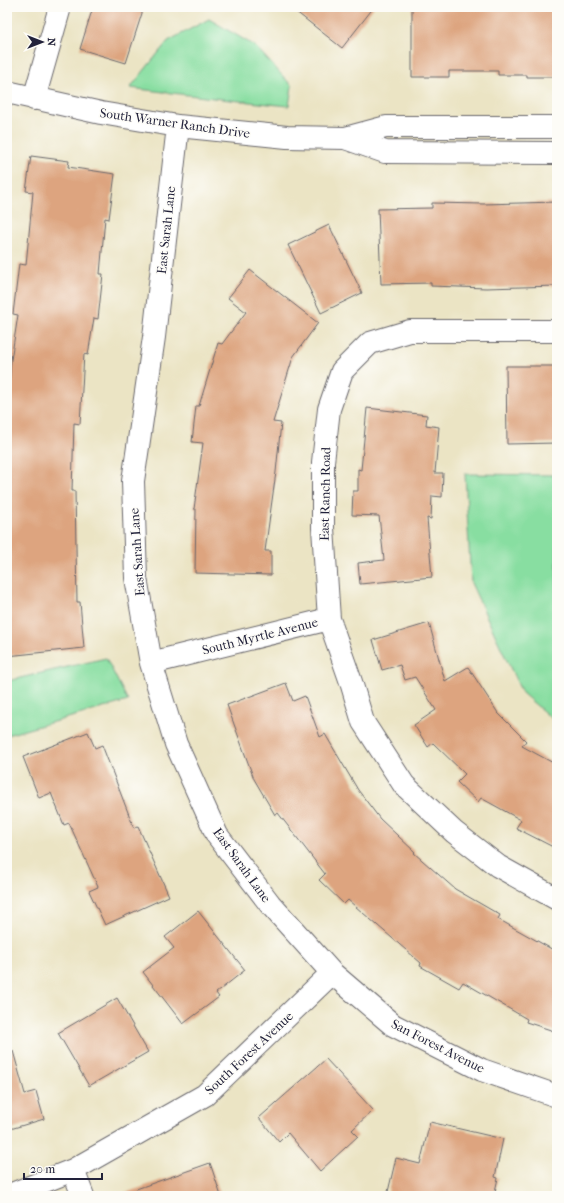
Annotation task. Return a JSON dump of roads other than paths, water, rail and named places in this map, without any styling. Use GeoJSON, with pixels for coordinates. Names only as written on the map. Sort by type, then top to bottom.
{"type":"FeatureCollection","features":[{"type":"Feature","properties":{"kind":"street"},"geometry":{"type":"LineString","coordinates":[[34,99],[60,7]]}},
{"type":"Feature","properties":{"kind":"street","name":"South Warner Ranch Drive"},"geometry":{"type":"LineString","coordinates":[[7,92],[101,113],[178,126],[287,137],[345,138],[386,127],[557,127]]}},
{"type":"Feature","properties":{"kind":"street","name":"East Sarah Lane"},"geometry":{"type":"LineString","coordinates":[[178,126],[154,337],[133,481],[136,578],[151,663],[176,744],[217,835],[270,904],[332,973]]}},
{"type":"Feature","properties":{"kind":"street","name":"South Warner Ranch Drive"},"geometry":{"type":"LineString","coordinates":[[345,138],[385,152],[557,153]]}},
{"type":"Feature","properties":{"kind":"street","name":"East Ranch Road"},"geometry":{"type":"LineString","coordinates":[[329,619],[323,528],[323,462],[329,409],[342,371],[370,343],[410,331],[557,331]]}},
{"type":"Feature","properties":{"kind":"street","name":"South Myrtle Avenue"},"geometry":{"type":"LineString","coordinates":[[151,663],[329,619],[363,722],[404,785],[454,832],[498,866],[557,899]]}},
{"type":"Feature","properties":{"kind":"street","name":"San Forest Avenue"},"geometry":{"type":"LineString","coordinates":[[332,973],[393,1025],[482,1070],[557,1096]]}},
{"type":"Feature","properties":{"kind":"street","name":"South Forest Avenue"},"geometry":{"type":"LineString","coordinates":[[7,1196],[73,1170],[204,1095],[332,973]]}},
{"type":"Feature","properties":{"kind":"street"},"geometry":{"type":"LineString","coordinates":[[73,1170],[83,1196]]}}]}
